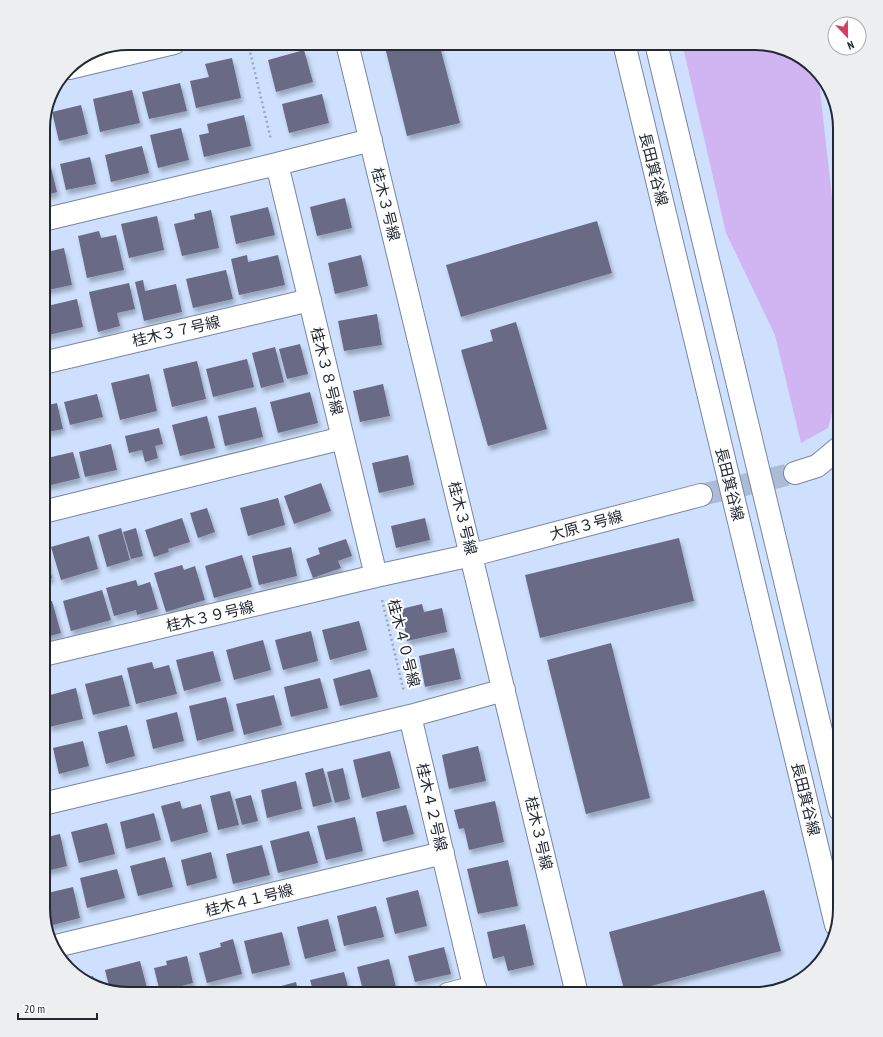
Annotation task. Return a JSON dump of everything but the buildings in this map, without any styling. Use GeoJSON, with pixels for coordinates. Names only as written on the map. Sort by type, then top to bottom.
{"type":"FeatureCollection","features":[{"type":"Feature","properties":{"kind":"street"},"geometry":{"type":"LineString","coordinates":[[83,65],[145,50]]}},
{"type":"Feature","properties":{"kind":"street","name":"桂木３号線"},"geometry":{"type":"LineString","coordinates":[[349,50],[575,987]]}},
{"type":"Feature","properties":{"kind":"street","name":"長田箕谷線"},"geometry":{"type":"LineString","coordinates":[[626,50],[833,911]]}},
{"type":"Feature","properties":{"kind":"street","name":"長田箕谷線"},"geometry":{"type":"LineString","coordinates":[[658,50],[833,781]]}},
{"type":"Feature","properties":{"kind":"street"},"geometry":{"type":"LineString","coordinates":[[50,218],[371,140]]}},
{"type":"Feature","properties":{"kind":"street","name":"桂木３８号線"},"geometry":{"type":"LineString","coordinates":[[277,164],[376,576]]}},
{"type":"Feature","properties":{"kind":"street","name":"桂木３７号線"},"geometry":{"type":"LineString","coordinates":[[50,361],[310,300]]}},
{"type":"Feature","properties":{"kind":"street"},"geometry":{"type":"LineString","coordinates":[[50,510],[343,438]]}},
{"type":"Feature","properties":{"kind":"street"},"geometry":{"type":"LineString","coordinates":[[795,473],[817,466],[833,453]]}},
{"type":"Feature","properties":{"kind":"street","name":"大原３号線"},"geometry":{"type":"LineString","coordinates":[[472,555],[701,495]]}},
{"type":"Feature","properties":{"kind":"street"},"geometry":{"type":"LineString","coordinates":[[376,576],[472,555]]}},
{"type":"Feature","properties":{"kind":"street","name":"桂木３９号線"},"geometry":{"type":"LineString","coordinates":[[50,653],[376,576]]}},
{"type":"Feature","properties":{"kind":"street"},"geometry":{"type":"LineString","coordinates":[[50,802],[410,716],[504,690]]}},
{"type":"Feature","properties":{"kind":"street","name":"桂木４２号線"},"geometry":{"type":"LineString","coordinates":[[410,716],[475,987]]}},
{"type":"Feature","properties":{"kind":"street","name":"桂木４１号線"},"geometry":{"type":"LineString","coordinates":[[59,945],[443,853]]}},
{"type":"Feature","properties":{"kind":"path"},"geometry":{"type":"LineString","coordinates":[[250,50],[277,164]]}},
{"type":"Feature","properties":{"kind":"path","name":"桂木４０号線"},"geometry":{"type":"LineString","coordinates":[[376,576],[410,716]]}},
{"type":"Feature","properties":{"kind":"shaded area"},"geometry":{"type":"Polygon","coordinates":[[[684,50],[760,50],[780,54],[806,69],[819,84],[833,205],[833,410],[828,428],[801,443],[775,335],[726,233],[684,50]]]}},
{"type":"Feature","properties":{"kind":"tunnel"},"geometry":{"type":"LineString","coordinates":[[701,495],[795,473]]}}]}
